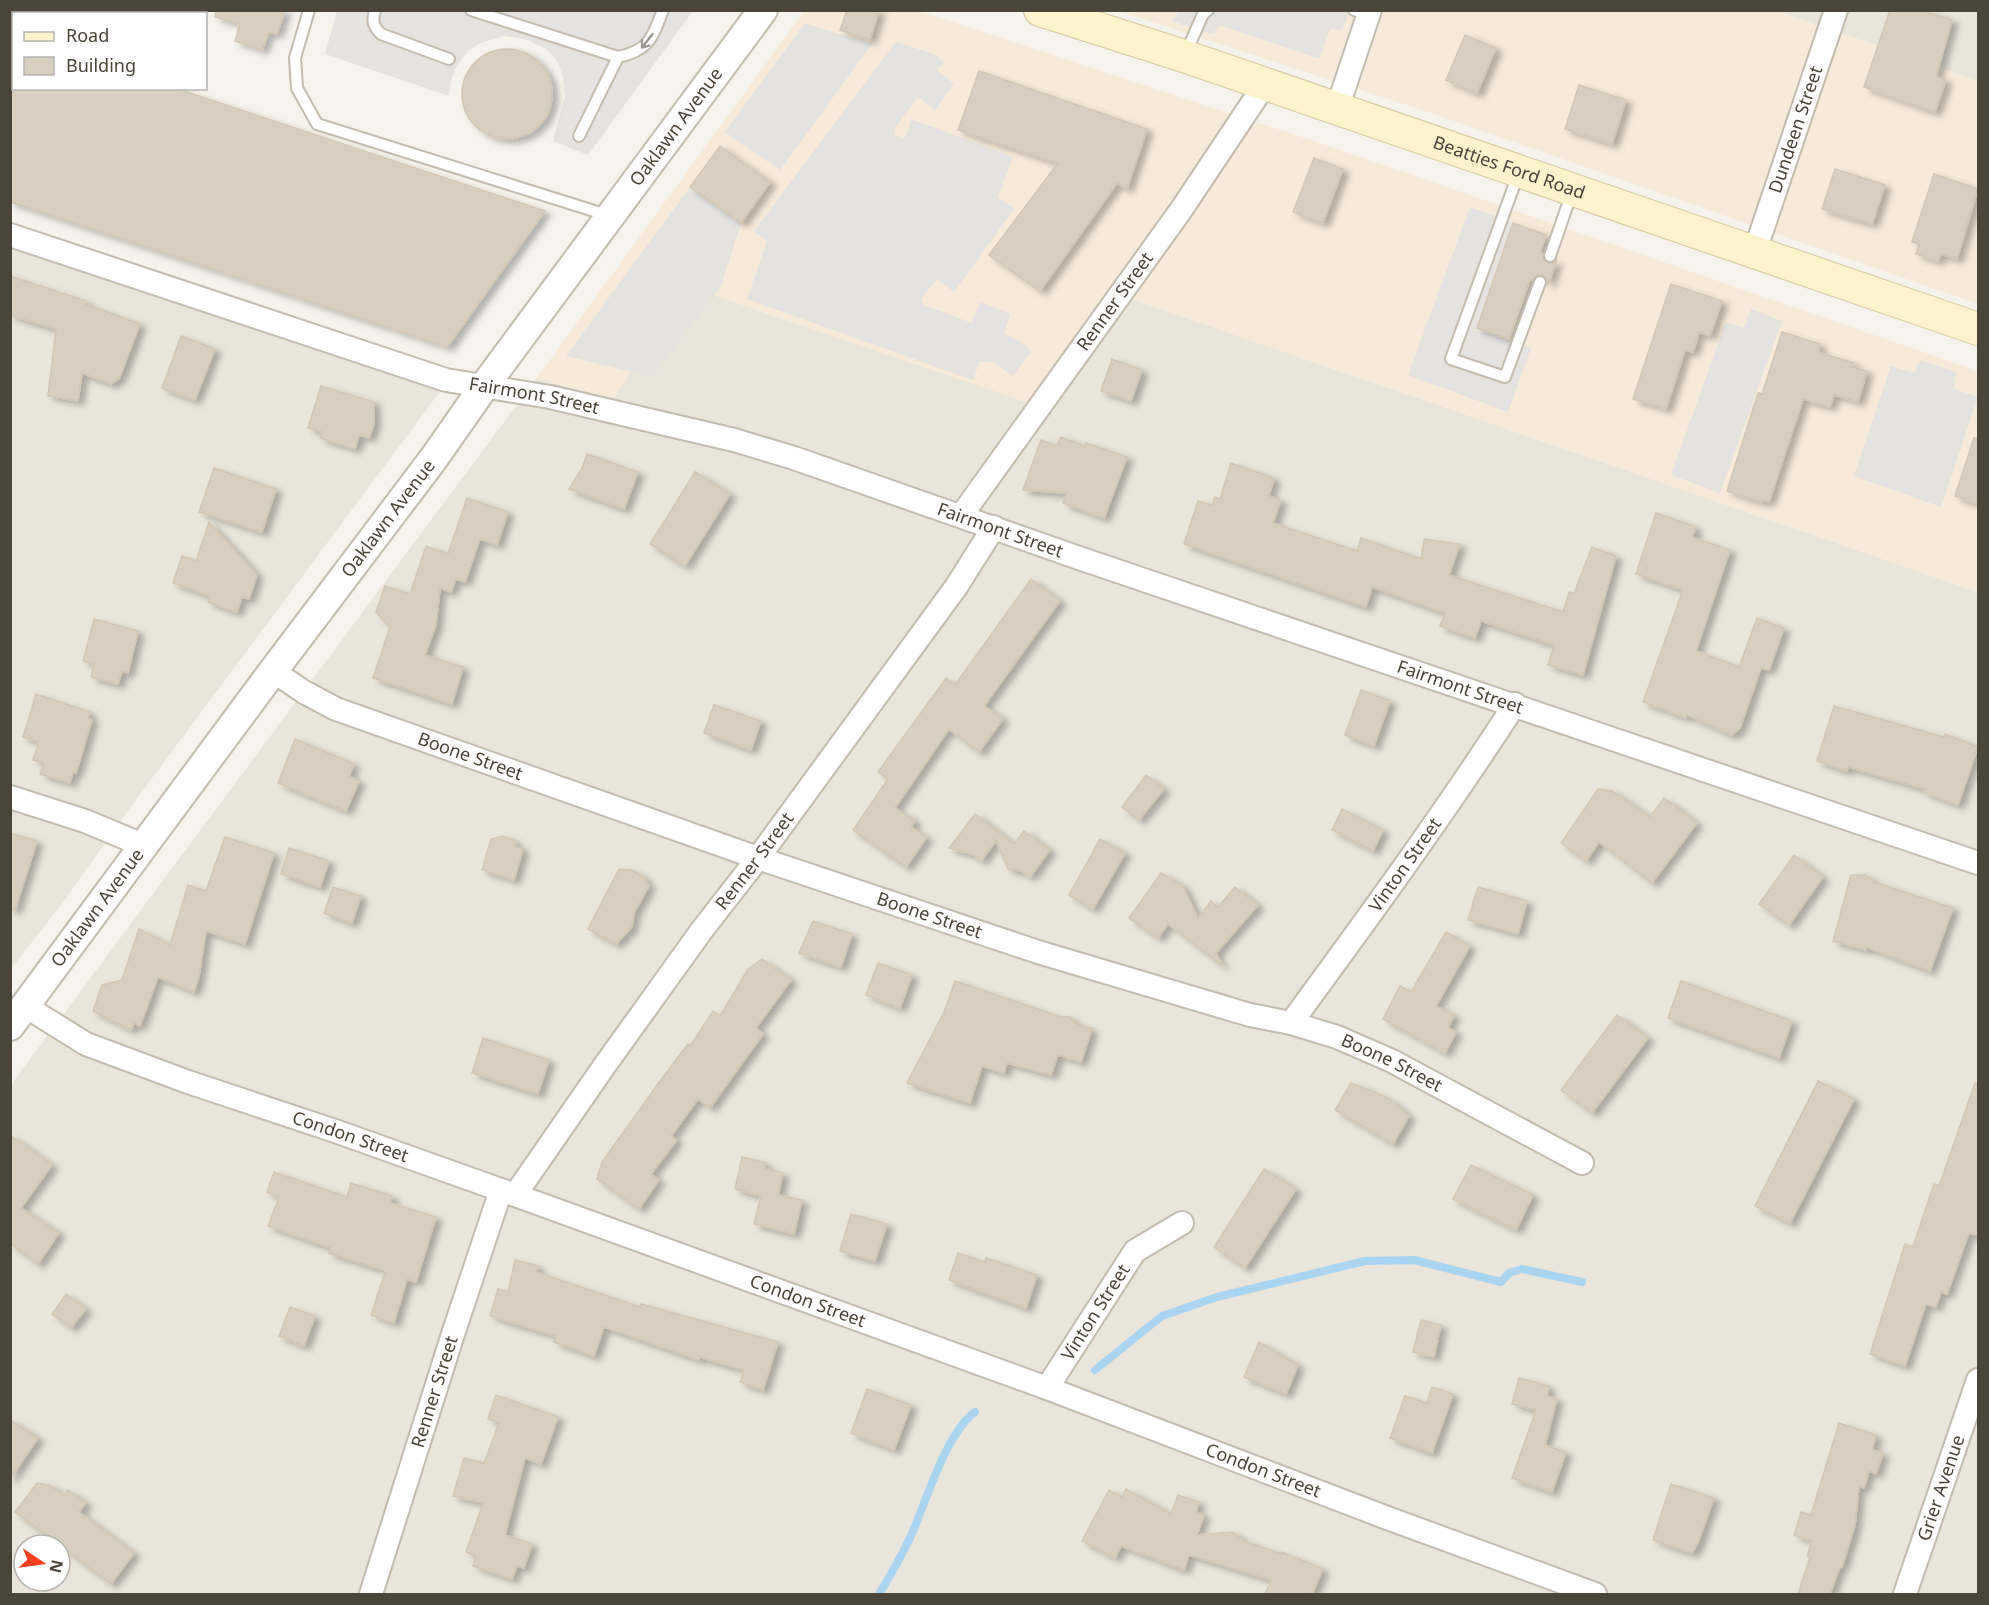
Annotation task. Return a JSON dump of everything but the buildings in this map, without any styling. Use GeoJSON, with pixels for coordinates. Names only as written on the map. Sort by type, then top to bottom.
{"type":"FeatureCollection","features":[{"type":"Feature","properties":{"kind":"main road","name":"Beatties Ford Road"},"geometry":{"type":"LineString","coordinates":[[1056,13],[1978,329]]}},
{"type":"Feature","properties":{"kind":"street","name":"Oaklawn Avenue"},"geometry":{"type":"LineString","coordinates":[[18,1016],[434,458],[485,385],[763,10]]}},
{"type":"Feature","properties":{"kind":"street","name":"Dundeen Street"},"geometry":{"type":"LineString","coordinates":[[1755,251],[1836,10]]}},
{"type":"Feature","properties":{"kind":"street"},"geometry":{"type":"LineString","coordinates":[[1337,109],[1364,12]]}},
{"type":"Feature","properties":{"kind":"street","name":"Renner Street"},"geometry":{"type":"LineString","coordinates":[[961,516],[1181,210],[1265,84]]}},
{"type":"Feature","properties":{"kind":"street","name":"Fairmont Street"},"geometry":{"type":"LineString","coordinates":[[10,235],[446,380],[550,397],[734,440],[794,458],[1978,863]]}},
{"type":"Feature","properties":{"kind":"street","name":"Renner Street"},"geometry":{"type":"LineString","coordinates":[[371,1594],[453,1334],[508,1192],[758,858],[956,587],[994,527]]}},
{"type":"Feature","properties":{"kind":"street","name":"Boone Street"},"geometry":{"type":"LineString","coordinates":[[273,671],[304,692],[336,709],[758,858],[1038,952],[1250,1015],[1337,1036],[1392,1061],[1581,1163]]}},
{"type":"Feature","properties":{"kind":"street","name":"Vinton Street"},"geometry":{"type":"LineString","coordinates":[[1290,1023],[1394,884],[1515,704]]}},
{"type":"Feature","properties":{"kind":"street"},"geometry":{"type":"LineString","coordinates":[[10,796],[85,821],[144,846]]}},
{"type":"Feature","properties":{"kind":"street","name":"Condon Street"},"geometry":{"type":"LineString","coordinates":[[18,1016],[189,1082],[508,1192],[1047,1388],[1390,1519],[1595,1594]]}},
{"type":"Feature","properties":{"kind":"street","name":"Vinton Street"},"geometry":{"type":"LineString","coordinates":[[1047,1388],[1134,1251],[1182,1223]]}},
{"type":"Feature","properties":{"kind":"street","name":"Grier Avenue"},"geometry":{"type":"LineString","coordinates":[[1905,1594],[1971,1424],[1978,1380]]}},
{"type":"Feature","properties":{"kind":"lane"},"geometry":{"type":"LineString","coordinates":[[309,10],[295,58],[297,88],[317,124],[610,216]]}},
{"type":"Feature","properties":{"kind":"lane"},"geometry":{"type":"LineString","coordinates":[[375,10],[373,21],[381,34],[449,59]]}},
{"type":"Feature","properties":{"kind":"lane"},"geometry":{"type":"LineString","coordinates":[[471,10],[618,57],[633,54],[650,42],[663,10]]}},
{"type":"Feature","properties":{"kind":"lane"},"geometry":{"type":"LineString","coordinates":[[1184,56],[1203,14],[1208,10]]}},
{"type":"Feature","properties":{"kind":"lane"},"geometry":{"type":"LineString","coordinates":[[579,136],[618,57]]}},
{"type":"Feature","properties":{"kind":"lane"},"geometry":{"type":"LineString","coordinates":[[1519,171],[1451,359],[1505,377],[1540,282]]}},
{"type":"Feature","properties":{"kind":"lane"},"geometry":{"type":"LineString","coordinates":[[1550,256],[1573,189]]}},
{"type":"Feature","properties":{"kind":"shaded area"},"geometry":{"type":"Polygon","coordinates":[[[337,11],[693,11],[588,155],[553,141],[565,97],[558,62],[546,49],[528,40],[505,36],[483,42],[469,50],[457,65],[451,80],[449,96],[325,54],[337,11]]]}},
{"type":"Feature","properties":{"kind":"shaded area"},"geometry":{"type":"Polygon","coordinates":[[[804,11],[919,11],[1311,140],[1978,371],[1978,592],[1111,292],[1029,403],[686,286],[614,398],[536,379],[804,11]]]}},
{"type":"Feature","properties":{"kind":"shaded area"},"geometry":{"type":"Polygon","coordinates":[[[1118,11],[1777,11],[1978,81],[1978,304],[1428,112],[1118,11]]]}},
{"type":"Feature","properties":{"kind":"shaded area"},"geometry":{"type":"Polygon","coordinates":[[[1179,11],[1349,11],[1342,30],[1330,29],[1319,59],[1220,25],[1212,34],[1172,21],[1179,11]]]}},
{"type":"Feature","properties":{"kind":"shaded area"},"geometry":{"type":"Polygon","coordinates":[[[1777,11],[1978,11],[1978,81],[1777,11]]]}},
{"type":"Feature","properties":{"kind":"shaded area"},"geometry":{"type":"Polygon","coordinates":[[[805,23],[872,44],[780,170],[725,132],[805,23]]]}},
{"type":"Feature","properties":{"kind":"shaded area"},"geometry":{"type":"Polygon","coordinates":[[[896,42],[934,54],[944,62],[937,70],[954,84],[935,110],[921,99],[916,99],[895,128],[895,134],[902,138],[907,134],[911,119],[1013,157],[998,197],[1014,209],[954,292],[937,279],[921,299],[924,305],[972,323],[980,302],[1010,314],[1004,334],[1020,341],[1031,351],[1013,376],[994,363],[980,361],[973,380],[747,299],[767,241],[754,231],[896,42]]]}},
{"type":"Feature","properties":{"kind":"shaded area"},"geometry":{"type":"Polygon","coordinates":[[[690,187],[741,223],[721,286],[653,377],[566,356],[690,187]]]}},
{"type":"Feature","properties":{"kind":"shaded area"},"geometry":{"type":"Polygon","coordinates":[[[1470,207],[1513,223],[1477,327],[1531,348],[1508,412],[1408,375],[1470,207]]]}},
{"type":"Feature","properties":{"kind":"shaded area"},"geometry":{"type":"Polygon","coordinates":[[[11,223],[456,370],[11,969],[11,223]]]}},
{"type":"Feature","properties":{"kind":"shaded area"},"geometry":{"type":"Polygon","coordinates":[[[686,286],[1111,292],[1978,592],[1978,1594],[11,1594],[10,1086],[536,379],[614,398],[686,286]]]}},
{"type":"Feature","properties":{"kind":"shaded area"},"geometry":{"type":"Polygon","coordinates":[[[1751,309],[1782,321],[1720,493],[1671,475],[1726,322],[1744,328],[1751,309]]]}},
{"type":"Feature","properties":{"kind":"shaded area"},"geometry":{"type":"Polygon","coordinates":[[[1921,360],[1956,372],[1954,389],[1978,397],[1941,507],[1854,476],[1891,366],[1914,373],[1921,360]]]}},
{"type":"Feature","properties":{"kind":"waterway"},"geometry":{"type":"LineString","coordinates":[[1095,1370],[1162,1316],[1217,1297],[1365,1261],[1414,1260],[1501,1282],[1509,1273],[1522,1269],[1582,1282]]}},
{"type":"Feature","properties":{"kind":"waterway"},"geometry":{"type":"LineString","coordinates":[[879,1594],[910,1538],[945,1452],[964,1422],[975,1412]]}}]}
